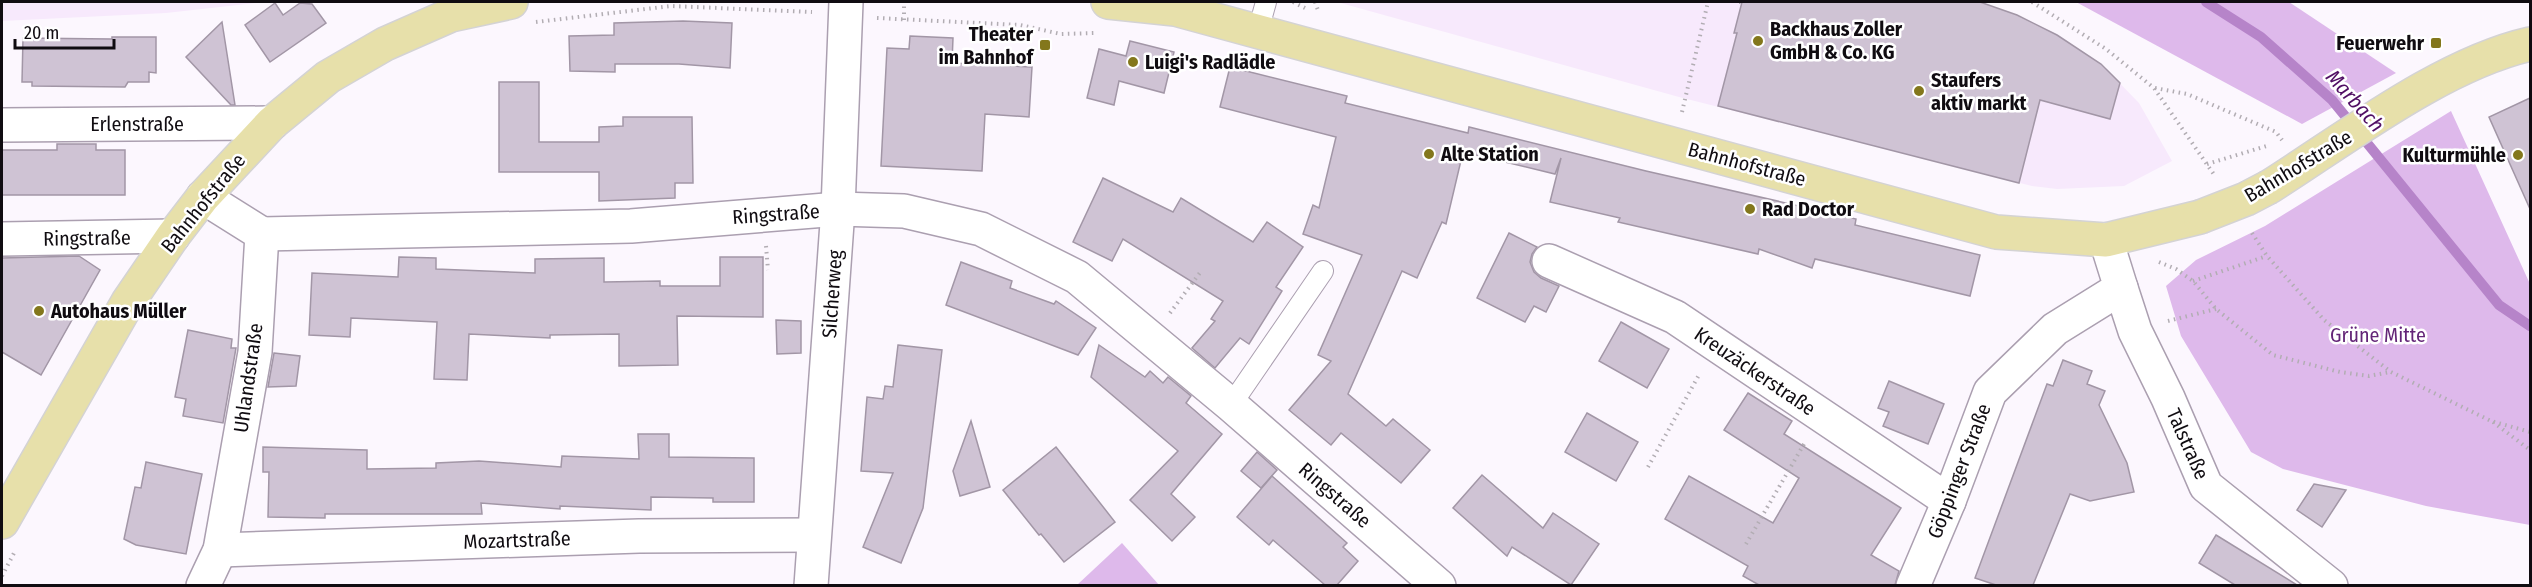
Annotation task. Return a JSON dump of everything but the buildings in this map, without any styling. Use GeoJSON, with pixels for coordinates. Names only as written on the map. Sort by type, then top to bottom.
{"type":"FeatureCollection","features":[{"type":"Feature","properties":{"kind":"main road","name":"Bahnhofstraße"},"geometry":{"type":"LineString","coordinates":[[1107,17],[1175,9],[1262,16],[1317,47],[1996,232],[2106,240],[2200,217],[2246,199],[2408,98],[2461,70],[2530,44]]}},
{"type":"Feature","properties":{"kind":"main road","name":"Bahnhofstraße"},"geometry":{"type":"LineString","coordinates":[[10,533],[128,302],[203,197],[272,123],[328,76],[385,44],[450,15],[521,12]]}},
{"type":"Feature","properties":{"kind":"street","name":"Silcherweg"},"geometry":{"type":"LineString","coordinates":[[811,585],[838,209],[846,8]]}},
{"type":"Feature","properties":{"kind":"street","name":"Erlenstraße"},"geometry":{"type":"LineString","coordinates":[[2,125],[272,123]]}},
{"type":"Feature","properties":{"kind":"street"},"geometry":{"type":"LineString","coordinates":[[203,197],[262,234]]}},
{"type":"Feature","properties":{"kind":"street","name":"Ringstraße"},"geometry":{"type":"LineString","coordinates":[[262,234],[631,226],[838,209],[904,211],[981,229],[1077,277],[1231,405],[1439,585]]}},
{"type":"Feature","properties":{"kind":"street","name":"Uhlandstraße"},"geometry":{"type":"LineString","coordinates":[[203,585],[220,550],[255,352],[262,234]]}},
{"type":"Feature","properties":{"kind":"street","name":"Ringstraße"},"geometry":{"type":"LineString","coordinates":[[2,239],[173,236]]}},
{"type":"Feature","properties":{"kind":"street"},"geometry":{"type":"LineString","coordinates":[[2106,240],[2121,288]]}},
{"type":"Feature","properties":{"kind":"street","name":"Kreuzäckerstraße"},"geometry":{"type":"LineString","coordinates":[[1549,261],[1675,317],[1949,501]]}},
{"type":"Feature","properties":{"kind":"street","name":"Talstraße"},"geometry":{"type":"LineString","coordinates":[[2121,288],[2135,331],[2168,398],[2206,486],[2331,585]]}},
{"type":"Feature","properties":{"kind":"street","name":"Göppinger Straße"},"geometry":{"type":"LineString","coordinates":[[1913,585],[1949,501],[1990,392],[2055,329],[2121,288]]}},
{"type":"Feature","properties":{"kind":"street","name":"Mozartstraße"},"geometry":{"type":"LineString","coordinates":[[220,550],[639,536],[814,535]]}},
{"type":"Feature","properties":{"kind":"lane"},"geometry":{"type":"LineString","coordinates":[[1231,405],[1323,271]]}},
{"type":"Feature","properties":{"kind":"path"},"geometry":{"type":"LineString","coordinates":[[904,2],[904,20]]}},
{"type":"Feature","properties":{"kind":"path"},"geometry":{"type":"LineString","coordinates":[[1315,2],[1319,15],[1317,47]]}},
{"type":"Feature","properties":{"kind":"path"},"geometry":{"type":"LineString","coordinates":[[1674,144],[1708,2]]}},
{"type":"Feature","properties":{"kind":"path"},"geometry":{"type":"LineString","coordinates":[[2032,2],[2106,49],[2154,88],[2219,182]]}},
{"type":"Feature","properties":{"kind":"path"},"geometry":{"type":"LineString","coordinates":[[521,12],[671,6],[846,8],[904,20],[1020,25],[1061,34],[1107,17]]}},
{"type":"Feature","properties":{"kind":"path"},"geometry":{"type":"LineString","coordinates":[[2154,88],[2187,93],[2276,132],[2283,141],[2207,164]]}},
{"type":"Feature","properties":{"kind":"path"},"geometry":{"type":"LineString","coordinates":[[2248,226],[2267,256],[2324,320],[2391,372],[2491,421],[2530,432]]}},
{"type":"Feature","properties":{"kind":"path"},"geometry":{"type":"LineString","coordinates":[[2193,281],[2267,256]]}},
{"type":"Feature","properties":{"kind":"path"},"geometry":{"type":"LineString","coordinates":[[2156,261],[2176,269],[2193,281],[2216,309],[2273,355],[2340,372],[2369,376],[2391,372]]}},
{"type":"Feature","properties":{"kind":"path"},"geometry":{"type":"LineString","coordinates":[[1152,339],[1202,270]]}},
{"type":"Feature","properties":{"kind":"path"},"geometry":{"type":"LineString","coordinates":[[2135,331],[2216,309]]}},
{"type":"Feature","properties":{"kind":"path"},"geometry":{"type":"LineString","coordinates":[[1648,466],[1716,345]]}},
{"type":"Feature","properties":{"kind":"path"},"geometry":{"type":"LineString","coordinates":[[1746,544],[1821,415]]}},
{"type":"Feature","properties":{"kind":"path"},"geometry":{"type":"LineString","coordinates":[[2491,421],[2530,450]]}},
{"type":"Feature","properties":{"kind":"path"},"geometry":{"type":"LineString","coordinates":[[2,576],[10,533]]}},
{"type":"Feature","properties":{"kind":"shaded area"},"geometry":{"type":"Polygon","coordinates":[[[2,2],[266,2],[166,13],[2,21],[2,2]]]}},
{"type":"Feature","properties":{"kind":"shaded area","name":"Staufers aktiv markt"},"geometry":{"type":"Polygon","coordinates":[[[1337,2],[1980,2],[2017,15],[2057,35],[2101,64],[2139,103],[2172,161],[2124,186],[2057,189],[2032,186],[1679,97],[1337,2]]]}},
{"type":"Feature","properties":{"kind":"green space"},"geometry":{"type":"Polygon","coordinates":[[[2076,2],[2289,2],[2396,73],[2302,124],[2076,2]]]}},
{"type":"Feature","properties":{"kind":"green space","name":"Grüne Mitte"},"geometry":{"type":"Polygon","coordinates":[[[2451,111],[2530,284],[2530,525],[2426,506],[2283,469],[2251,452],[2181,336],[2166,286],[2196,260],[2265,226],[2451,111]]]}},
{"type":"Feature","properties":{"kind":"green space"},"geometry":{"type":"Polygon","coordinates":[[[1122,543],[1159,585],[1077,585],[1122,543]]]}},
{"type":"Feature","properties":{"kind":"waterway","name":"Marbach"},"geometry":{"type":"LineString","coordinates":[[2206,2],[2261,37],[2332,100],[2499,305],[2530,326]]}},
{"type":"Feature","properties":{"kind":"place","name":"Backhaus Zoller GmbH & Co. KG"},"geometry":{"type":"Point","coordinates":[1758,41]}},
{"type":"Feature","properties":{"kind":"place","name":"Feuerwehr"},"geometry":{"type":"Point","coordinates":[2436,43]}},
{"type":"Feature","properties":{"kind":"place","name":"Theater im Bahnhof"},"geometry":{"type":"Point","coordinates":[1045,45]}},
{"type":"Feature","properties":{"kind":"place","name":"Luigi's Radlädle"},"geometry":{"type":"Point","coordinates":[1133,62]}},
{"type":"Feature","properties":{"kind":"place","name":"Staufers aktiv markt"},"geometry":{"type":"Point","coordinates":[1919,91]}},
{"type":"Feature","properties":{"kind":"place","name":"Alte Station"},"geometry":{"type":"Point","coordinates":[1429,154]}},
{"type":"Feature","properties":{"kind":"place","name":"Kulturmühle"},"geometry":{"type":"Point","coordinates":[2518,155]}},
{"type":"Feature","properties":{"kind":"place","name":"Rad Doctor"},"geometry":{"type":"Point","coordinates":[1750,209]}},
{"type":"Feature","properties":{"kind":"place","name":"Autohaus Müller"},"geometry":{"type":"Point","coordinates":[39,311]}}]}
